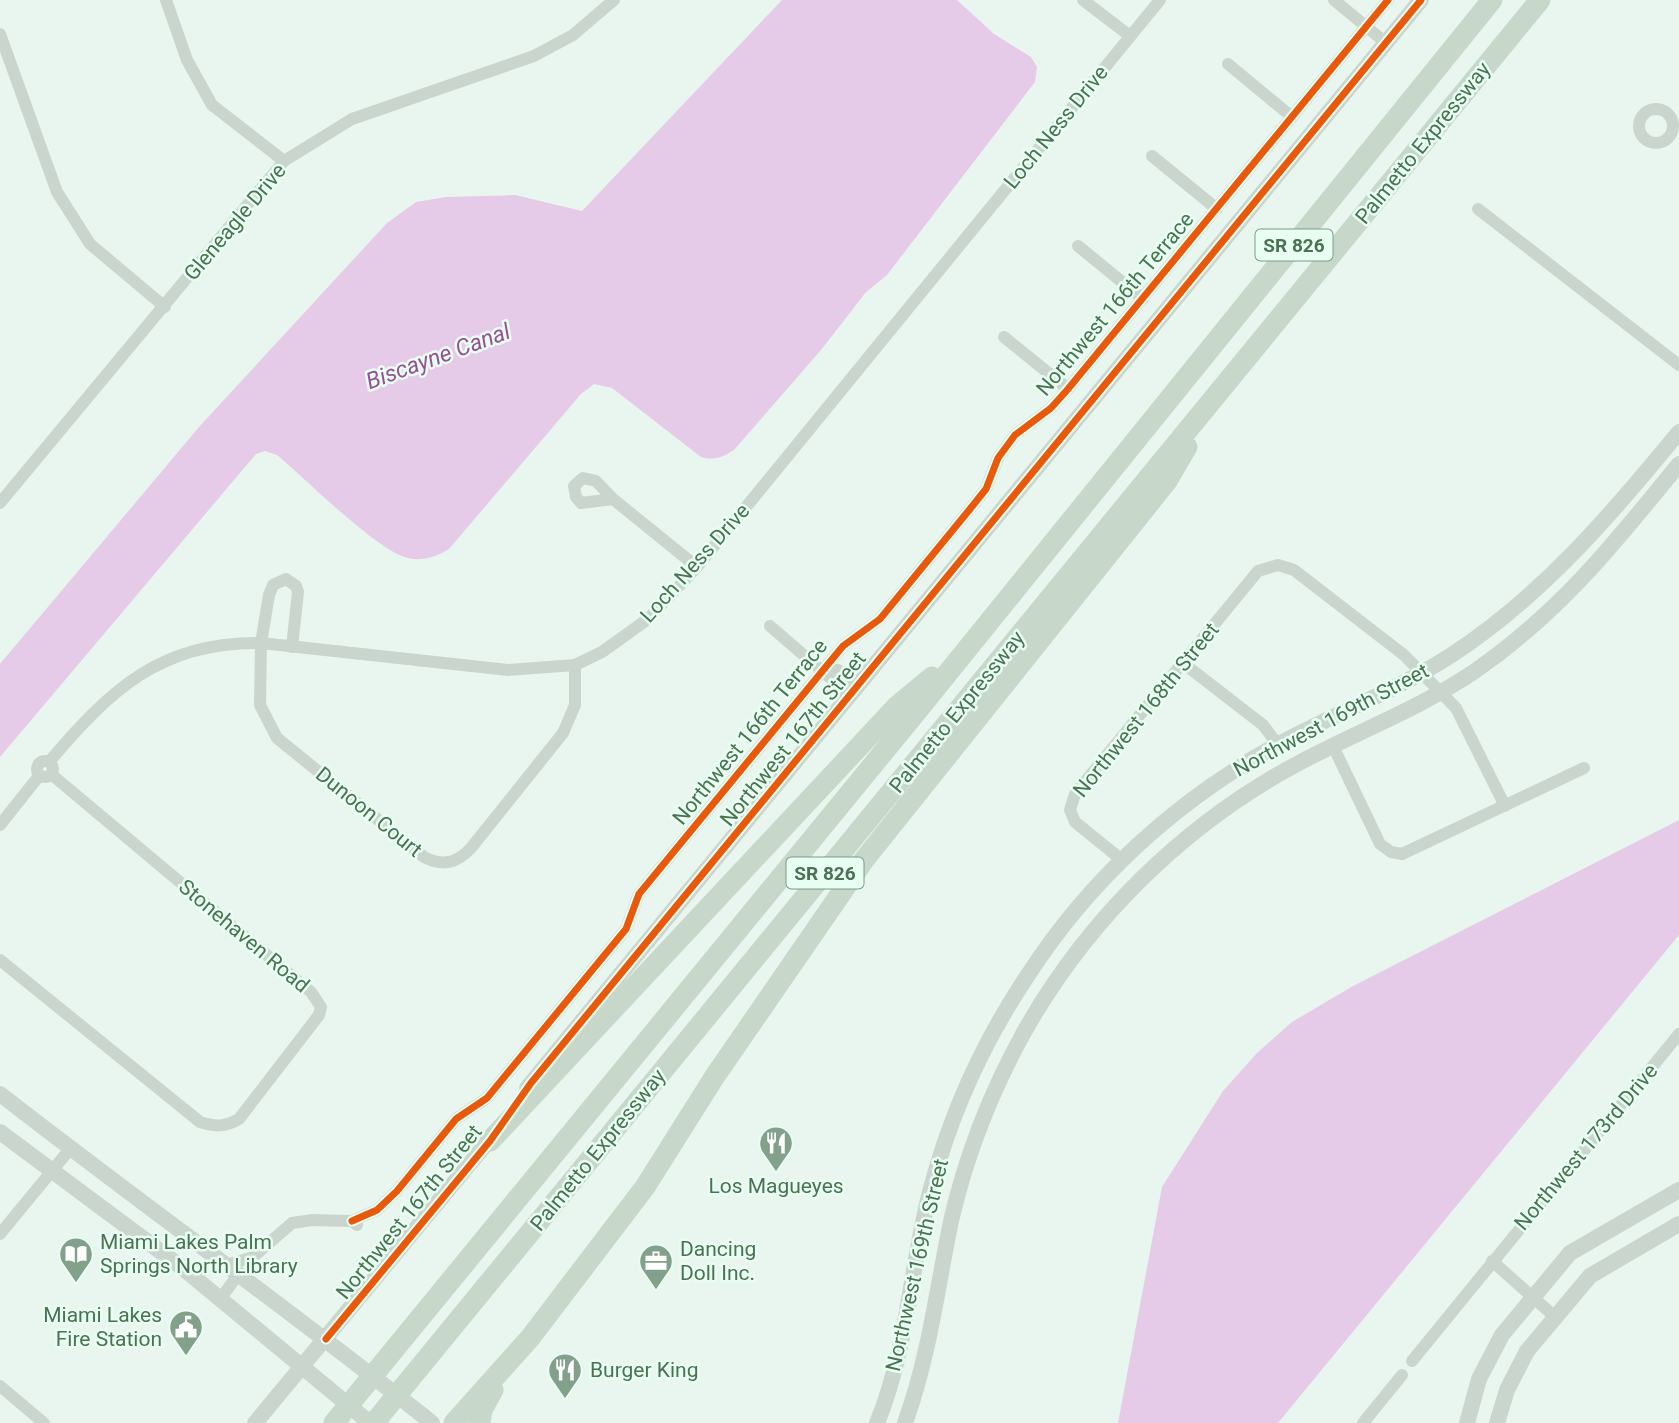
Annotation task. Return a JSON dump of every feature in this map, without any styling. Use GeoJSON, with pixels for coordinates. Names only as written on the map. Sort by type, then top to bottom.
{"type":"FeatureCollection","features":[{"type":"Feature","properties":{"kind":"highway","name":"Palmetto Expressway"},"geometry":{"type":"LineString","coordinates":[[334,1423],[1492,0]]}},
{"type":"Feature","properties":{"kind":"highway","name":"Palmetto Expressway"},"geometry":{"type":"LineString","coordinates":[[372,1423],[1540,0]]}},
{"type":"Feature","properties":{"kind":"highway"},"geometry":{"type":"LineString","coordinates":[[454,1423],[503,1371],[645,1187],[715,1076],[864,860],[1167,481],[1231,377]]}},
{"type":"Feature","properties":{"kind":"highway"},"geometry":{"type":"LineString","coordinates":[[490,1141],[898,705],[966,649]]}},
{"type":"Feature","properties":{"kind":"highway"},"geometry":{"type":"LineString","coordinates":[[480,1423],[482,1410],[503,1371]]}},
{"type":"Feature","properties":{"kind":"street"},"geometry":{"type":"LineString","coordinates":[[166,0],[187,60],[212,105],[284,161]]}},
{"type":"Feature","properties":{"kind":"street","name":"Gleneagle Drive"},"geometry":{"type":"LineString","coordinates":[[0,503],[284,161],[352,119],[534,56],[573,35],[614,0]]}},
{"type":"Feature","properties":{"kind":"street"},"geometry":{"type":"LineString","coordinates":[[1083,0],[1130,36]]}},
{"type":"Feature","properties":{"kind":"street","name":"Loch Ness Drive"},"geometry":{"type":"LineString","coordinates":[[0,825],[102,704],[144,670],[192,650],[227,642],[261,643],[508,670],[575,665],[602,652],[648,620],[697,567],[1160,0]]}},
{"type":"Feature","properties":{"kind":"street"},"geometry":{"type":"LineString","coordinates":[[1334,0],[1385,43]]}},
{"type":"Feature","properties":{"kind":"street","name":"Northwest 166th Terrace"},"geometry":{"type":"LineString","coordinates":[[237,1275],[292,1223],[312,1220],[352,1222],[372,1214],[397,1191],[456,1119],[487,1098],[621,935],[630,922],[639,894],[848,641],[880,619],[986,489],[998,458],[1015,435],[1051,408],[1068,389],[1388,0]]}},
{"type":"Feature","properties":{"kind":"street","name":"Northwest 167th Street"},"geometry":{"type":"LineString","coordinates":[[255,1423],[490,1141],[531,1083],[1421,0]]}},
{"type":"Feature","properties":{"kind":"street"},"geometry":{"type":"LineString","coordinates":[[0,34],[57,192],[90,244],[165,306]]}},
{"type":"Feature","properties":{"kind":"street"},"geometry":{"type":"LineString","coordinates":[[1228,64],[1292,117]]}},
{"type":"Feature","properties":{"kind":"street"},"geometry":{"type":"LineString","coordinates":[[1152,156],[1217,209]]}},
{"type":"Feature","properties":{"kind":"street"},"geometry":{"type":"LineString","coordinates":[[1478,209],[1679,365]]}},
{"type":"Feature","properties":{"kind":"street"},"geometry":{"type":"LineString","coordinates":[[1078,246],[1143,299]]}},
{"type":"Feature","properties":{"kind":"street"},"geometry":{"type":"LineString","coordinates":[[1004,337],[1068,389]]}},
{"type":"Feature","properties":{"kind":"street","name":"Northwest 169th Street"},"geometry":{"type":"LineString","coordinates":[[877,1423],[896,1364],[931,1189],[954,1121],[1003,1014],[1058,933],[1122,860],[1196,797],[1278,744],[1422,673],[1490,627],[1528,597],[1599,527],[1679,432]]}},
{"type":"Feature","properties":{"kind":"street","name":"Northwest 169th Street"},"geometry":{"type":"LineString","coordinates":[[905,1423],[924,1363],[952,1220],[980,1127],[1023,1034],[1074,956],[1140,880],[1175,848],[1254,789],[1441,692],[1509,647],[1583,580],[1679,464]]}},
{"type":"Feature","properties":{"kind":"street"},"geometry":{"type":"LineString","coordinates":[[613,499],[697,567]]}},
{"type":"Feature","properties":{"kind":"street","name":"Northwest 168th Street"},"geometry":{"type":"LineString","coordinates":[[1122,860],[1075,822],[1070,810],[1075,794],[1258,571],[1278,565],[1294,570],[1404,655],[1422,673]]}},
{"type":"Feature","properties":{"kind":"street","name":"Dunoon Court"},"geometry":{"type":"LineString","coordinates":[[292,646],[298,592],[296,586],[286,579],[273,585],[269,595],[261,643],[260,705],[277,738],[424,857],[445,864],[463,857],[563,733],[575,705],[575,665]]}},
{"type":"Feature","properties":{"kind":"street"},"geometry":{"type":"LineString","coordinates":[[770,626],[824,670]]}},
{"type":"Feature","properties":{"kind":"street"},"geometry":{"type":"LineString","coordinates":[[1183,663],[1263,725],[1278,744]]}},
{"type":"Feature","properties":{"kind":"street","name":"Northwest 166th Terrace"},"geometry":{"type":"LineString","coordinates":[[824,670],[838,670],[855,691]]}},
{"type":"Feature","properties":{"kind":"street"},"geometry":{"type":"LineString","coordinates":[[1422,673],[1456,708],[1505,806]]}},
{"type":"Feature","properties":{"kind":"street"},"geometry":{"type":"LineString","coordinates":[[1333,746],[1380,844],[1391,852],[1402,854],[1584,768]]}},
{"type":"Feature","properties":{"kind":"street","name":"Stonehaven Road"},"geometry":{"type":"LineString","coordinates":[[0,960],[200,1122],[213,1126],[226,1126],[239,1119],[319,1015],[321,1007],[312,992],[46,771]]}},
{"type":"Feature","properties":{"kind":"street"},"geometry":{"type":"LineString","coordinates":[[1058,933],[1074,956]]}},
{"type":"Feature","properties":{"kind":"street","name":"Northwest 173rd Drive"},"geometry":{"type":"LineString","coordinates":[[1412,1361],[1679,1034]]}},
{"type":"Feature","properties":{"kind":"street"},"geometry":{"type":"LineString","coordinates":[[0,1094],[237,1275],[326,1339],[432,1423]]}},
{"type":"Feature","properties":{"kind":"street"},"geometry":{"type":"LineString","coordinates":[[954,1121],[980,1127]]}},
{"type":"Feature","properties":{"kind":"street"},"geometry":{"type":"LineString","coordinates":[[0,1132],[221,1298],[302,1368],[372,1423]]}},
{"type":"Feature","properties":{"kind":"street"},"geometry":{"type":"LineString","coordinates":[[0,1234],[70,1149]]}},
{"type":"Feature","properties":{"kind":"street"},"geometry":{"type":"LineString","coordinates":[[1466,1423],[1479,1379],[1502,1335],[1570,1253],[1679,1189]]}},
{"type":"Feature","properties":{"kind":"street"},"geometry":{"type":"LineString","coordinates":[[1497,1423],[1507,1390],[1527,1351],[1590,1276],[1679,1224]]}},
{"type":"Feature","properties":{"kind":"street"},"geometry":{"type":"LineString","coordinates":[[221,1298],[253,1257]]}},
{"type":"Feature","properties":{"kind":"street"},"geometry":{"type":"LineString","coordinates":[[1492,1261],[1554,1316]]}},
{"type":"Feature","properties":{"kind":"street"},"geometry":{"type":"LineString","coordinates":[[1363,1423],[1402,1376]]}},
{"type":"Feature","properties":{"kind":"street"},"geometry":{"type":"LineString","coordinates":[[0,1386],[44,1423]]}},
{"type":"Feature","properties":{"kind":"water","name":"Biscayne Canal"},"geometry":{"type":"Polygon","coordinates":[[[782,0],[957,0],[994,34],[1031,57],[1037,67],[1035,82],[887,275],[866,292],[821,350],[734,450],[718,458],[701,457],[612,388],[594,384],[581,394],[449,549],[424,559],[408,558],[379,542],[277,455],[265,451],[256,454],[0,757],[0,664],[199,427],[387,223],[416,202],[446,197],[515,195],[582,211],[782,0]]]}},
{"type":"Feature","properties":{"kind":"water"},"geometry":{"type":"Polygon","coordinates":[[[1679,820],[1679,935],[1278,1423],[1118,1423],[1162,1187],[1223,1091],[1257,1053],[1292,1022],[1353,986],[1679,820]]]}},
{"type":"Feature","properties":{"kind":"cycle path"},"geometry":{"type":"LineString","coordinates":[[352,1221],[377,1210],[397,1191],[456,1119],[487,1098],[626,929],[639,894],[843,646],[880,619],[986,489],[998,458],[1015,435],[1051,408],[1068,389],[1388,0]]}},
{"type":"Feature","properties":{"kind":"cycle path"},"geometry":{"type":"LineString","coordinates":[[326,1339],[490,1141],[531,1083],[1421,0]]}},
{"type":"Feature","properties":{"kind":"place","name":"Los Magueyes"},"geometry":{"type":"Point","coordinates":[776,1173]}},
{"type":"Feature","properties":{"kind":"place","name":"Miami Lakes Palm Springs North Library"},"geometry":{"type":"Point","coordinates":[76,1284]}},
{"type":"Feature","properties":{"kind":"place","name":"Dancing Doll Inc."},"geometry":{"type":"Point","coordinates":[656,1291]}},
{"type":"Feature","properties":{"kind":"place","name":"Miami Lakes Fire Station"},"geometry":{"type":"Point","coordinates":[186,1357]}},
{"type":"Feature","properties":{"kind":"place","name":"Burger King"},"geometry":{"type":"Point","coordinates":[565,1400]}}]}
